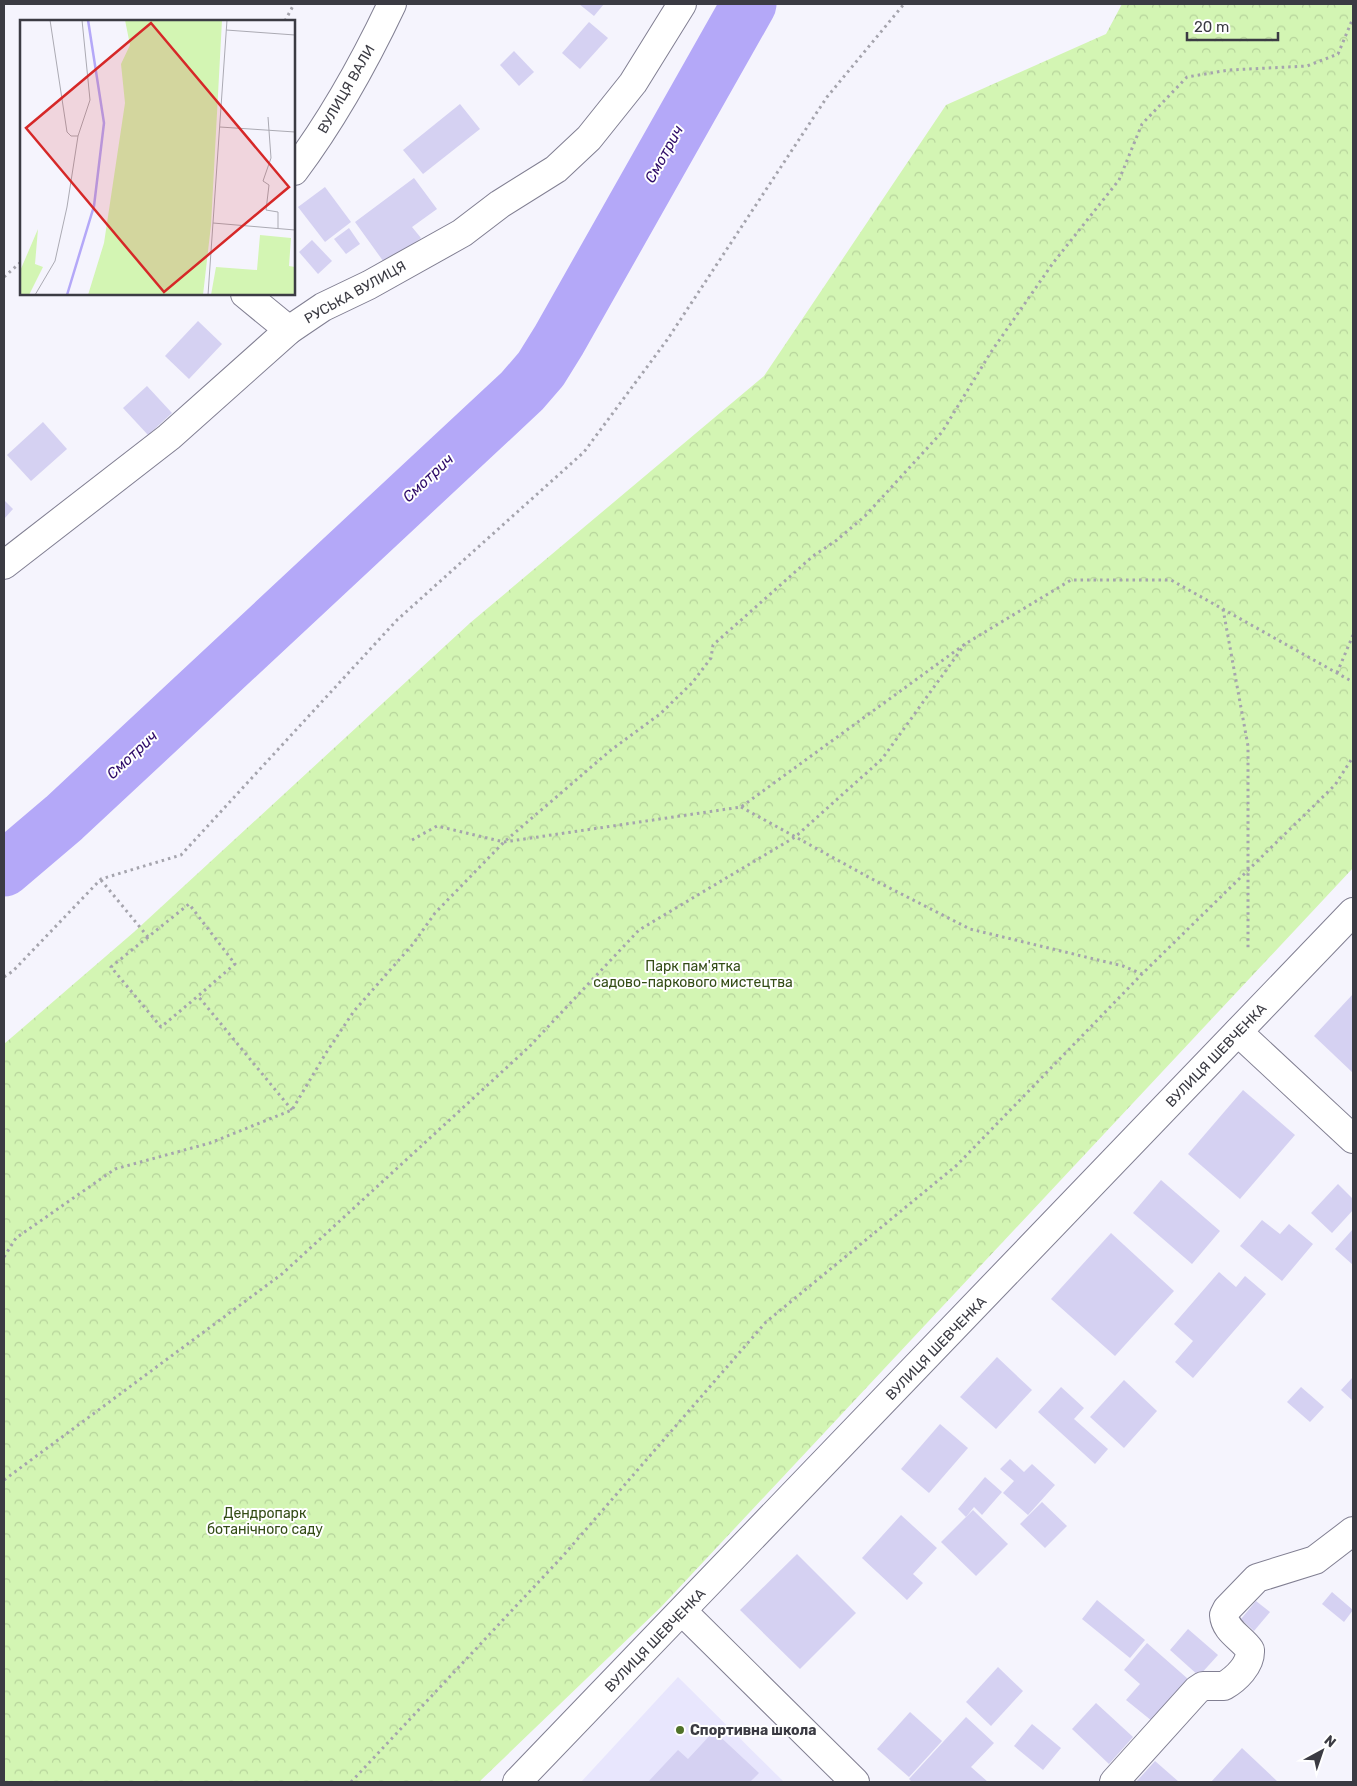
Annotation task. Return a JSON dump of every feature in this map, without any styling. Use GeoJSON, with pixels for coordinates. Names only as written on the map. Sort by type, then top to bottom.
{"type":"FeatureCollection","features":[{"type":"Feature","properties":{"kind":"street","name":"ВУЛИЦЯ ВАЛИ"},"geometry":{"type":"LineString","coordinates":[[295,170],[345,96],[392,4]]}},
{"type":"Feature","properties":{"kind":"street","name":"РУСЬКА ВУЛИЦЯ"},"geometry":{"type":"LineString","coordinates":[[4,565],[169,437],[289,330],[323,307],[369,285],[462,233],[500,204],[556,169],[590,138],[633,83],[682,4]]}},
{"type":"Feature","properties":{"kind":"street"},"geometry":{"type":"LineString","coordinates":[[246,295],[289,330]]}},
{"type":"Feature","properties":{"kind":"street","name":"ВУЛИЦЯ ШЕВЧЕНКА"},"geometry":{"type":"LineString","coordinates":[[517,1782],[683,1612],[1353,912]]}},
{"type":"Feature","properties":{"kind":"street"},"geometry":{"type":"LineString","coordinates":[[1238,1032],[1353,1139]]}},
{"type":"Feature","properties":{"kind":"street"},"geometry":{"type":"LineString","coordinates":[[1114,1782],[1197,1690],[1203,1686],[1224,1686],[1247,1664],[1250,1650],[1228,1628],[1224,1622],[1224,1615],[1251,1582],[1257,1578],[1315,1560],[1353,1531]]}},
{"type":"Feature","properties":{"kind":"street"},"geometry":{"type":"LineString","coordinates":[[683,1612],[855,1782]]}},
{"type":"Feature","properties":{"kind":"path"},"geometry":{"type":"LineString","coordinates":[[286,20],[294,4]]}},
{"type":"Feature","properties":{"kind":"path"},"geometry":{"type":"LineString","coordinates":[[4,977],[13,971],[101,879],[181,855],[398,620],[584,452],[668,340],[827,97],[904,4]]}},
{"type":"Feature","properties":{"kind":"path"},"geometry":{"type":"LineString","coordinates":[[4,1257],[16,1238],[115,1169],[210,1143],[292,1110],[326,1052],[354,1011],[413,944],[436,913],[504,842],[611,750],[660,714],[696,677],[711,658],[713,644],[813,556],[837,540],[864,516],[942,432],[991,352],[1053,263],[1119,180],[1142,124],[1187,77],[1229,70],[1307,66],[1338,54],[1353,18]]}},
{"type":"Feature","properties":{"kind":"path"},"geometry":{"type":"LineString","coordinates":[[4,277],[20,263]]}},
{"type":"Feature","properties":{"kind":"path"},"geometry":{"type":"LineString","coordinates":[[412,840],[438,826],[504,842],[741,807],[965,644],[1071,580],[1171,580],[1353,682]]}},
{"type":"Feature","properties":{"kind":"path"},"geometry":{"type":"LineString","coordinates":[[1223,608],[1248,746],[1248,948]]}},
{"type":"Feature","properties":{"kind":"path"},"geometry":{"type":"LineString","coordinates":[[1337,673],[1353,635]]}},
{"type":"Feature","properties":{"kind":"path"},"geometry":{"type":"LineString","coordinates":[[4,1480],[282,1274],[530,1046],[640,930],[795,837],[882,759],[965,644]]}},
{"type":"Feature","properties":{"kind":"path"},"geometry":{"type":"LineString","coordinates":[[351,1782],[562,1557],[766,1322],[957,1165],[1142,974],[1335,785],[1353,757]]}},
{"type":"Feature","properties":{"kind":"path"},"geometry":{"type":"LineString","coordinates":[[741,807],[970,929],[1123,966],[1142,974]]}},
{"type":"Feature","properties":{"kind":"path"},"geometry":{"type":"LineString","coordinates":[[101,879],[148,937]]}},
{"type":"Feature","properties":{"kind":"path"},"geometry":{"type":"LineString","coordinates":[[189,904],[235,964],[198,996],[161,1027],[111,967],[189,904]]}},
{"type":"Feature","properties":{"kind":"path"},"geometry":{"type":"LineString","coordinates":[[198,996],[292,1110]]}},
{"type":"Feature","properties":{"kind":"shaded area","name":"Спортивна школа"},"geometry":{"type":"Polygon","coordinates":[[[678,1677],[784,1782],[581,1782],[678,1677]]]}},
{"type":"Feature","properties":{"kind":"green space","name":"Парк пам'ятка садово-паркового мистецтва"},"geometry":{"type":"Polygon","coordinates":[[[1122,4],[1353,4],[1353,868],[661,1607],[479,1782],[4,1782],[4,1044],[134,932],[470,623],[764,376],[946,105],[1106,34],[1122,4]]]}},
{"type":"Feature","properties":{"kind":"building"},"geometry":{"type":"Polygon","coordinates":[[[579,4],[604,4],[594,16],[579,4]]]}},
{"type":"Feature","properties":{"kind":"building"},"geometry":{"type":"Polygon","coordinates":[[[589,22],[608,38],[580,69],[562,53],[589,22]]]}},
{"type":"Feature","properties":{"kind":"building"},"geometry":{"type":"Polygon","coordinates":[[[514,51],[534,72],[519,86],[500,65],[514,51]]]}},
{"type":"Feature","properties":{"kind":"building"},"geometry":{"type":"Polygon","coordinates":[[[460,104],[480,129],[423,174],[403,150],[460,104]]]}},
{"type":"Feature","properties":{"kind":"building"},"geometry":{"type":"Polygon","coordinates":[[[414,178],[437,209],[412,227],[421,238],[386,265],[355,222],[414,178]]]}},
{"type":"Feature","properties":{"kind":"building"},"geometry":{"type":"Polygon","coordinates":[[[325,187],[351,222],[325,242],[298,207],[325,187]]]}},
{"type":"Feature","properties":{"kind":"building"},"geometry":{"type":"Polygon","coordinates":[[[349,228],[360,244],[346,254],[334,239],[349,228]]]}},
{"type":"Feature","properties":{"kind":"building"},"geometry":{"type":"Polygon","coordinates":[[[312,240],[332,261],[318,274],[299,252],[312,240]]]}},
{"type":"Feature","properties":{"kind":"building"},"geometry":{"type":"Polygon","coordinates":[[[198,321],[222,344],[189,379],[165,356],[198,321]]]}},
{"type":"Feature","properties":{"kind":"building"},"geometry":{"type":"Polygon","coordinates":[[[147,386],[172,413],[148,435],[123,408],[147,386]]]}},
{"type":"Feature","properties":{"kind":"building"},"geometry":{"type":"Polygon","coordinates":[[[43,422],[67,449],[31,481],[7,455],[43,422]]]}},
{"type":"Feature","properties":{"kind":"building"},"geometry":{"type":"Polygon","coordinates":[[[4,500],[13,509],[4,519],[4,500]]]}},
{"type":"Feature","properties":{"kind":"building"},"geometry":{"type":"Polygon","coordinates":[[[1353,994],[1353,1073],[1314,1036],[1353,994]]]}},
{"type":"Feature","properties":{"kind":"building"},"geometry":{"type":"Polygon","coordinates":[[[1243,1090],[1295,1135],[1240,1199],[1188,1154],[1243,1090]]]}},
{"type":"Feature","properties":{"kind":"building"},"geometry":{"type":"Polygon","coordinates":[[[1161,1180],[1220,1231],[1192,1264],[1133,1213],[1161,1180]]]}},
{"type":"Feature","properties":{"kind":"building"},"geometry":{"type":"Polygon","coordinates":[[[1338,1184],[1353,1199],[1353,1210],[1332,1233],[1311,1213],[1338,1184]]]}},
{"type":"Feature","properties":{"kind":"building"},"geometry":{"type":"Polygon","coordinates":[[[1262,1220],[1280,1234],[1289,1224],[1313,1244],[1282,1281],[1240,1246],[1262,1220]]]}},
{"type":"Feature","properties":{"kind":"building"},"geometry":{"type":"Polygon","coordinates":[[[1353,1229],[1353,1265],[1335,1249],[1353,1229]]]}},
{"type":"Feature","properties":{"kind":"building"},"geometry":{"type":"Polygon","coordinates":[[[1111,1233],[1174,1291],[1115,1356],[1051,1299],[1111,1233]]]}},
{"type":"Feature","properties":{"kind":"building"},"geometry":{"type":"Polygon","coordinates":[[[1219,1272],[1236,1287],[1245,1276],[1266,1294],[1193,1378],[1175,1362],[1193,1341],[1174,1324],[1219,1272]]]}},
{"type":"Feature","properties":{"kind":"building"},"geometry":{"type":"Polygon","coordinates":[[[997,1357],[1032,1390],[996,1429],[960,1397],[997,1357]]]}},
{"type":"Feature","properties":{"kind":"building"},"geometry":{"type":"Polygon","coordinates":[[[1353,1377],[1353,1401],[1341,1390],[1353,1377]]]}},
{"type":"Feature","properties":{"kind":"building"},"geometry":{"type":"Polygon","coordinates":[[[1124,1380],[1157,1411],[1124,1448],[1090,1417],[1124,1380]]]}},
{"type":"Feature","properties":{"kind":"building"},"geometry":{"type":"Polygon","coordinates":[[[1061,1387],[1084,1408],[1074,1419],[1108,1449],[1095,1464],[1038,1412],[1061,1387]]]}},
{"type":"Feature","properties":{"kind":"building"},"geometry":{"type":"Polygon","coordinates":[[[1301,1387],[1324,1407],[1310,1422],[1287,1402],[1301,1387]]]}},
{"type":"Feature","properties":{"kind":"building"},"geometry":{"type":"Polygon","coordinates":[[[940,1424],[968,1448],[929,1493],[901,1469],[940,1424]]]}},
{"type":"Feature","properties":{"kind":"building"},"geometry":{"type":"Polygon","coordinates":[[[1010,1459],[1024,1472],[1032,1464],[1055,1485],[1028,1515],[1003,1493],[1014,1481],[1000,1469],[1010,1459]]]}},
{"type":"Feature","properties":{"kind":"building"},"geometry":{"type":"Polygon","coordinates":[[[985,1477],[1002,1492],[982,1515],[974,1507],[966,1517],[958,1509],[985,1477]]]}},
{"type":"Feature","properties":{"kind":"building"},"geometry":{"type":"Polygon","coordinates":[[[1042,1502],[1067,1526],[1045,1548],[1020,1524],[1042,1502]]]}},
{"type":"Feature","properties":{"kind":"building"},"geometry":{"type":"Polygon","coordinates":[[[973,1510],[1008,1544],[976,1576],[941,1542],[973,1510]]]}},
{"type":"Feature","properties":{"kind":"building"},"geometry":{"type":"Polygon","coordinates":[[[901,1515],[937,1548],[913,1574],[923,1583],[907,1600],[862,1558],[901,1515]]]}},
{"type":"Feature","properties":{"kind":"building"},"geometry":{"type":"Polygon","coordinates":[[[797,1554],[856,1613],[800,1669],[740,1610],[797,1554]]]}},
{"type":"Feature","properties":{"kind":"building"},"geometry":{"type":"Polygon","coordinates":[[[1332,1592],[1353,1610],[1344,1622],[1322,1604],[1332,1592]]]}},
{"type":"Feature","properties":{"kind":"building"},"geometry":{"type":"Polygon","coordinates":[[[1097,1600],[1145,1640],[1130,1658],[1082,1619],[1097,1600]]]}},
{"type":"Feature","properties":{"kind":"building"},"geometry":{"type":"Polygon","coordinates":[[[1256,1601],[1270,1612],[1254,1631],[1241,1619],[1256,1601]]]}},
{"type":"Feature","properties":{"kind":"building"},"geometry":{"type":"Polygon","coordinates":[[[1188,1629],[1218,1655],[1199,1676],[1170,1650],[1188,1629]]]}},
{"type":"Feature","properties":{"kind":"building"},"geometry":{"type":"Polygon","coordinates":[[[1147,1643],[1188,1679],[1152,1721],[1126,1700],[1140,1684],[1124,1670],[1147,1643]]]}},
{"type":"Feature","properties":{"kind":"building"},"geometry":{"type":"Polygon","coordinates":[[[998,1667],[1023,1691],[991,1726],[966,1702],[998,1667]]]}},
{"type":"Feature","properties":{"kind":"building"},"geometry":{"type":"Polygon","coordinates":[[[1096,1703],[1133,1737],[1109,1764],[1072,1729],[1096,1703]]]}},
{"type":"Feature","properties":{"kind":"building"},"geometry":{"type":"Polygon","coordinates":[[[910,1712],[942,1741],[909,1777],[877,1749],[910,1712]]]}},
{"type":"Feature","properties":{"kind":"building"},"geometry":{"type":"Polygon","coordinates":[[[966,1717],[994,1743],[971,1767],[988,1782],[912,1782],[909,1779],[966,1717]]]}},
{"type":"Feature","properties":{"kind":"building"},"geometry":{"type":"Polygon","coordinates":[[[1032,1724],[1061,1748],[1043,1770],[1014,1746],[1032,1724]]]}},
{"type":"Feature","properties":{"kind":"building"},"geometry":{"type":"Polygon","coordinates":[[[714,1731],[759,1773],[750,1782],[648,1782],[678,1750],[688,1759],[714,1731]]]}},
{"type":"Feature","properties":{"kind":"building"},"geometry":{"type":"Polygon","coordinates":[[[1242,1748],[1278,1782],[1211,1782],[1242,1748]]]}},
{"type":"Feature","properties":{"kind":"building"},"geometry":{"type":"Polygon","coordinates":[[[1155,1761],[1179,1782],[1136,1782],[1155,1761]]]}},
{"type":"Feature","properties":{"kind":"waterway","name":"Смотрич"},"geometry":{"type":"LineString","coordinates":[[4,869],[64,818],[522,391],[541,369],[749,4]]}},
{"type":"Feature","properties":{"kind":"place","name":"Спортивна школа"},"geometry":{"type":"Point","coordinates":[680,1730]}},
{"type":"Feature","properties":{"kind":"park label","name":"Дендропарк ботанічного саду"},"geometry":{"type":"Point","coordinates":[265,1522]}}]}
